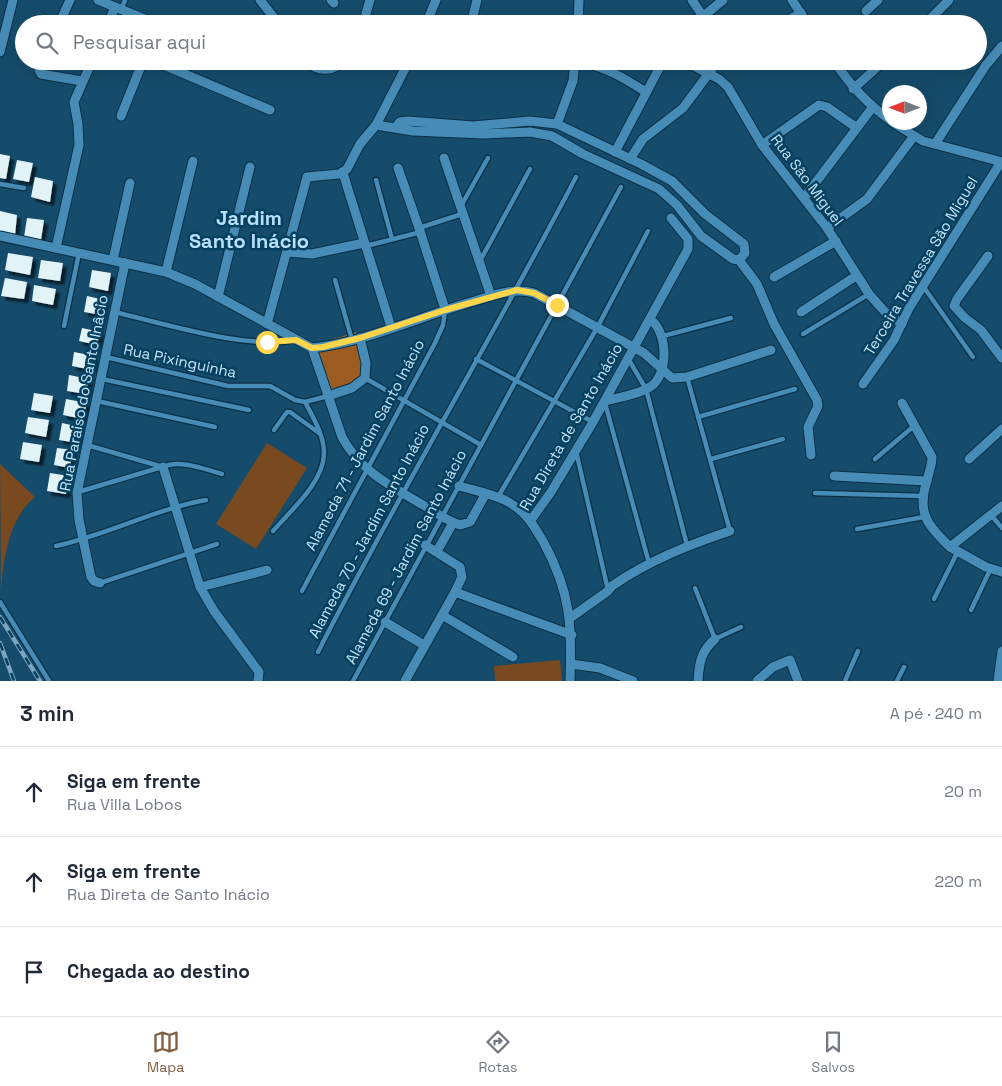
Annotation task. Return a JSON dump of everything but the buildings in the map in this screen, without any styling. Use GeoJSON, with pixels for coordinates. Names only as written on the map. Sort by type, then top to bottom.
{"type":"FeatureCollection","features":[{"type":"Feature","properties":{"kind":"street"},"geometry":{"type":"LineString","coordinates":[[0,52],[3,27],[13,0]]}},
{"type":"Feature","properties":{"kind":"street"},"geometry":{"type":"LineString","coordinates":[[63,15],[70,0]]}},
{"type":"Feature","properties":{"kind":"street"},"geometry":{"type":"LineString","coordinates":[[98,0],[134,15]]}},
{"type":"Feature","properties":{"kind":"street"},"geometry":{"type":"LineString","coordinates":[[260,0],[272,15]]}},
{"type":"Feature","properties":{"kind":"street"},"geometry":{"type":"LineString","coordinates":[[367,15],[370,0]]}},
{"type":"Feature","properties":{"kind":"street"},"geometry":{"type":"LineString","coordinates":[[430,15],[436,0]]}},
{"type":"Feature","properties":{"kind":"street"},"geometry":{"type":"LineString","coordinates":[[473,15],[477,0]]}},
{"type":"Feature","properties":{"kind":"street"},"geometry":{"type":"LineString","coordinates":[[579,15],[580,0]]}},
{"type":"Feature","properties":{"kind":"street"},"geometry":{"type":"LineString","coordinates":[[692,0],[702,15],[723,0]]}},
{"type":"Feature","properties":{"kind":"street"},"geometry":{"type":"LineString","coordinates":[[866,11],[878,0]]}},
{"type":"Feature","properties":{"kind":"street"},"geometry":{"type":"LineString","coordinates":[[934,15],[950,0]]}},
{"type":"Feature","properties":{"kind":"street"},"geometry":{"type":"LineString","coordinates":[[794,1],[801,13],[797,15]]}},
{"type":"Feature","properties":{"kind":"street"},"geometry":{"type":"LineString","coordinates":[[114,15],[118,8]]}},
{"type":"Feature","properties":{"kind":"street"},"geometry":{"type":"LineString","coordinates":[[987,64],[1002,46]]}},
{"type":"Feature","properties":{"kind":"street"},"geometry":{"type":"LineString","coordinates":[[39,70],[42,74],[82,81]]}},
{"type":"Feature","properties":{"kind":"street"},"geometry":{"type":"LineString","coordinates":[[56,248],[78,154],[80,133],[74,102],[88,70]]}},
{"type":"Feature","properties":{"kind":"street"},"geometry":{"type":"LineString","coordinates":[[121,116],[139,70]]}},
{"type":"Feature","properties":{"kind":"street"},"geometry":{"type":"LineString","coordinates":[[175,70],[270,110]]}},
{"type":"Feature","properties":{"kind":"street"},"geometry":{"type":"LineString","coordinates":[[267,324],[288,252],[304,186],[309,175],[328,176],[343,173],[350,166],[360,144],[376,125],[404,70]]}},
{"type":"Feature","properties":{"kind":"street"},"geometry":{"type":"LineString","coordinates":[[557,124],[573,80],[574,70]]}},
{"type":"Feature","properties":{"kind":"street"},"geometry":{"type":"LineString","coordinates":[[608,70],[646,92]]}},
{"type":"Feature","properties":{"kind":"street"},"geometry":{"type":"LineString","coordinates":[[615,152],[658,70]]}},
{"type":"Feature","properties":{"kind":"street","name":"Rua São Miguel"},"geometry":{"type":"LineString","coordinates":[[700,70],[728,87],[762,145],[827,228],[869,294],[886,312],[902,324]]}},
{"type":"Feature","properties":{"kind":"street"},"geometry":{"type":"LineString","coordinates":[[630,159],[643,139],[683,108],[710,70]]}},
{"type":"Feature","properties":{"kind":"street"},"geometry":{"type":"LineString","coordinates":[[840,70],[854,89],[882,115]]}},
{"type":"Feature","properties":{"kind":"street"},"geometry":{"type":"LineString","coordinates":[[854,89],[874,70]]}},
{"type":"Feature","properties":{"kind":"street"},"geometry":{"type":"LineString","coordinates":[[935,144],[983,70]]}},
{"type":"Feature","properties":{"kind":"street"},"geometry":{"type":"LineString","coordinates":[[762,145],[819,105],[824,105],[856,128]]}},
{"type":"Feature","properties":{"kind":"street"},"geometry":{"type":"LineString","coordinates":[[804,198],[872,108]]}},
{"type":"Feature","properties":{"kind":"street"},"geometry":{"type":"LineString","coordinates":[[395,128],[404,121],[473,126],[530,121],[557,124],[630,159],[678,186],[705,214],[744,244],[745,253],[739,260]]}},
{"type":"Feature","properties":{"kind":"street"},"geometry":{"type":"LineString","coordinates":[[376,125],[484,134],[530,132],[552,136],[583,154],[659,188],[677,204],[701,236],[733,259],[739,260],[759,288],[774,324],[817,400],[818,406],[808,427],[811,455]]}},
{"type":"Feature","properties":{"kind":"street"},"geometry":{"type":"LineString","coordinates":[[904,130],[935,144],[1002,161]]}},
{"type":"Feature","properties":{"kind":"street"},"geometry":{"type":"LineString","coordinates":[[827,228],[867,199],[914,136]]}},
{"type":"Feature","properties":{"kind":"street"},"geometry":{"type":"LineString","coordinates":[[444,158],[491,296]]}},
{"type":"Feature","properties":{"kind":"street"},"geometry":{"type":"LineString","coordinates":[[166,272],[193,161]]}},
{"type":"Feature","properties":{"kind":"street","name":"Terceira Travessa São Miguel"},"geometry":{"type":"LineString","coordinates":[[863,384],[894,340],[923,286],[1002,161]]}},
{"type":"Feature","properties":{"kind":"street"},"geometry":{"type":"LineString","coordinates":[[218,297],[250,167]]}},
{"type":"Feature","properties":{"kind":"street"},"geometry":{"type":"LineString","coordinates":[[398,168],[445,310]]}},
{"type":"Feature","properties":{"kind":"street"},"geometry":{"type":"LineString","coordinates":[[343,173],[391,327]]}},
{"type":"Feature","properties":{"kind":"street"},"geometry":{"type":"LineString","coordinates":[[113,260],[130,183]]}},
{"type":"Feature","properties":{"kind":"street"},"geometry":{"type":"LineString","coordinates":[[671,218],[688,239],[689,246],[635,348],[651,358],[661,370],[672,378],[687,377],[770,350]]}},
{"type":"Feature","properties":{"kind":"street"},"geometry":{"type":"LineString","coordinates":[[0,236],[166,272],[218,297],[312,348],[342,437],[352,454],[366,469],[453,523],[464,525],[470,522],[485,495]]}},
{"type":"Feature","properties":{"kind":"street"},"geometry":{"type":"LineString","coordinates":[[774,277],[836,241]]}},
{"type":"Feature","properties":{"kind":"street"},"geometry":{"type":"LineString","coordinates":[[288,252],[312,254],[364,245]]}},
{"type":"Feature","properties":{"kind":"street"},"geometry":{"type":"LineString","coordinates":[[988,256],[954,306],[965,318],[981,330],[1002,358]]}},
{"type":"Feature","properties":{"kind":"street","name":"Rua Paraiso do Santo Inâcio"},"geometry":{"type":"LineString","coordinates":[[100,582],[94,581],[91,577],[77,508],[77,493],[125,263]]}},
{"type":"Feature","properties":{"kind":"street"},"geometry":{"type":"LineString","coordinates":[[802,312],[856,276]]}},
{"type":"Feature","properties":{"kind":"street","name":"Rua Direta de Santo Inácio"},"geometry":{"type":"LineString","coordinates":[[312,348],[356,339],[445,310],[517,290],[534,293],[635,348],[551,492],[531,520],[561,576],[572,635],[570,681]]}},
{"type":"Feature","properties":{"kind":"street"},"geometry":{"type":"LineString","coordinates":[[605,401],[646,389],[656,382],[661,370],[664,344],[663,336],[657,324],[651,320]]}},
{"type":"Feature","properties":{"kind":"street"},"geometry":{"type":"LineString","coordinates":[[328,396],[352,388],[365,378],[366,363],[356,339]]}},
{"type":"Feature","properties":{"kind":"street"},"geometry":{"type":"LineString","coordinates":[[902,403],[932,457],[922,496],[924,517],[934,532],[954,549],[1002,572]]}},
{"type":"Feature","properties":{"kind":"street"},"geometry":{"type":"LineString","coordinates":[[969,459],[1002,429]]}},
{"type":"Feature","properties":{"kind":"street"},"geometry":{"type":"LineString","coordinates":[[163,467],[200,587],[259,677]]}},
{"type":"Feature","properties":{"kind":"street"},"geometry":{"type":"LineString","coordinates":[[834,476],[926,481]]}},
{"type":"Feature","properties":{"kind":"street"},"geometry":{"type":"LineString","coordinates":[[459,486],[485,495],[498,497],[522,511],[531,520]]}},
{"type":"Feature","properties":{"kind":"street"},"geometry":{"type":"LineString","coordinates":[[954,549],[1002,506]]}},
{"type":"Feature","properties":{"kind":"street"},"geometry":{"type":"LineString","coordinates":[[438,551],[453,523]]}},
{"type":"Feature","properties":{"kind":"street"},"geometry":{"type":"LineString","coordinates":[[570,618],[608,591],[612,586],[649,563],[687,545],[730,531]]}},
{"type":"Feature","properties":{"kind":"street"},"geometry":{"type":"LineString","coordinates":[[405,681],[462,577],[460,567],[438,551],[425,545]]}},
{"type":"Feature","properties":{"kind":"street"},"geometry":{"type":"LineString","coordinates":[[200,587],[267,570]]}},
{"type":"Feature","properties":{"kind":"street"},"geometry":{"type":"LineString","coordinates":[[455,592],[572,635]]}},
{"type":"Feature","properties":{"kind":"street"},"geometry":{"type":"LineString","coordinates":[[442,615],[513,657]]}},
{"type":"Feature","properties":{"kind":"street"},"geometry":{"type":"LineString","coordinates":[[386,622],[424,645]]}},
{"type":"Feature","properties":{"kind":"street"},"geometry":{"type":"LineString","coordinates":[[698,681],[700,658],[706,646],[715,639]]}},
{"type":"Feature","properties":{"kind":"street"},"geometry":{"type":"LineString","coordinates":[[998,681],[1002,651]]}},
{"type":"Feature","properties":{"kind":"street"},"geometry":{"type":"LineString","coordinates":[[757,681],[773,667],[790,660],[798,681]]}},
{"type":"Feature","properties":{"kind":"street"},"geometry":{"type":"LineString","coordinates":[[571,664],[600,668],[633,681]]}},
{"type":"Feature","properties":{"kind":"lane"},"geometry":{"type":"LineString","coordinates":[[118,8],[125,0]]}},
{"type":"Feature","properties":{"kind":"lane"},"geometry":{"type":"LineString","coordinates":[[364,245],[420,230],[461,211],[488,158]]}},
{"type":"Feature","properties":{"kind":"lane"},"geometry":{"type":"LineString","coordinates":[[479,263],[530,169]]}},
{"type":"Feature","properties":{"kind":"lane","name":"Alameda 70 - Jardim Santo Inácio"},"geometry":{"type":"LineString","coordinates":[[318,652],[402,493],[476,359],[517,290],[576,178]]}},
{"type":"Feature","properties":{"kind":"lane"},"geometry":{"type":"LineString","coordinates":[[376,180],[392,239]]}},
{"type":"Feature","properties":{"kind":"lane"},"geometry":{"type":"LineString","coordinates":[[0,184],[24,188]]}},
{"type":"Feature","properties":{"kind":"lane","name":"Alameda 69 - Jardim Santo Inácio"},"geometry":{"type":"LineString","coordinates":[[352,681],[386,622],[425,545],[459,486],[620,187]]}},
{"type":"Feature","properties":{"kind":"lane"},"geometry":{"type":"LineString","coordinates":[[498,497],[597,328],[648,231]]}},
{"type":"Feature","properties":{"kind":"lane"},"geometry":{"type":"LineString","coordinates":[[64,326],[79,253]]}},
{"type":"Feature","properties":{"kind":"lane"},"geometry":{"type":"LineString","coordinates":[[335,280],[356,339]]}},
{"type":"Feature","properties":{"kind":"lane"},"geometry":{"type":"LineString","coordinates":[[923,286],[973,357]]}},
{"type":"Feature","properties":{"kind":"lane"},"geometry":{"type":"LineString","coordinates":[[803,334],[869,294]]}},
{"type":"Feature","properties":{"kind":"lane","name":"Alameda 71 - Jardim Santo Inácio"},"geometry":{"type":"LineString","coordinates":[[302,591],[435,343],[443,325],[445,310]]}},
{"type":"Feature","properties":{"kind":"lane"},"geometry":{"type":"LineString","coordinates":[[114,312],[237,339],[267,342],[296,340]]}},
{"type":"Feature","properties":{"kind":"lane"},"geometry":{"type":"LineString","coordinates":[[663,336],[731,318]]}},
{"type":"Feature","properties":{"kind":"lane","name":"Rua Pixinguinha"},"geometry":{"type":"LineString","coordinates":[[106,357],[228,386],[270,386],[286,396],[305,402]]}},
{"type":"Feature","properties":{"kind":"lane"},"geometry":{"type":"LineString","coordinates":[[476,359],[593,422]]}},
{"type":"Feature","properties":{"kind":"lane"},"geometry":{"type":"LineString","coordinates":[[629,360],[646,389],[687,545]]}},
{"type":"Feature","properties":{"kind":"lane"},"geometry":{"type":"LineString","coordinates":[[687,377],[730,531]]}},
{"type":"Feature","properties":{"kind":"lane"},"geometry":{"type":"LineString","coordinates":[[365,378],[481,445]]}},
{"type":"Feature","properties":{"kind":"lane"},"geometry":{"type":"LineString","coordinates":[[102,379],[248,410]]}},
{"type":"Feature","properties":{"kind":"lane"},"geometry":{"type":"LineString","coordinates":[[698,417],[795,389]]}},
{"type":"Feature","properties":{"kind":"lane"},"geometry":{"type":"LineString","coordinates":[[273,530],[313,483],[319,472],[324,454],[320,434],[305,402],[328,396]]}},
{"type":"Feature","properties":{"kind":"lane"},"geometry":{"type":"LineString","coordinates":[[97,400],[215,427]]}},
{"type":"Feature","properties":{"kind":"lane"},"geometry":{"type":"LineString","coordinates":[[605,401],[649,563]]}},
{"type":"Feature","properties":{"kind":"lane"},"geometry":{"type":"LineString","coordinates":[[274,430],[287,412],[290,412],[320,434]]}},
{"type":"Feature","properties":{"kind":"lane"},"geometry":{"type":"LineString","coordinates":[[875,460],[914,426]]}},
{"type":"Feature","properties":{"kind":"lane"},"geometry":{"type":"LineString","coordinates":[[711,458],[783,439]]}},
{"type":"Feature","properties":{"kind":"lane"},"geometry":{"type":"LineString","coordinates":[[87,445],[163,467]]}},
{"type":"Feature","properties":{"kind":"lane"},"geometry":{"type":"LineString","coordinates":[[576,450],[608,591]]}},
{"type":"Feature","properties":{"kind":"lane"},"geometry":{"type":"LineString","coordinates":[[77,493],[163,467],[181,464],[222,474]]}},
{"type":"Feature","properties":{"kind":"lane"},"geometry":{"type":"LineString","coordinates":[[815,493],[922,496]]}},
{"type":"Feature","properties":{"kind":"lane"},"geometry":{"type":"LineString","coordinates":[[56,546],[83,540],[175,508],[206,500]]}},
{"type":"Feature","properties":{"kind":"lane"},"geometry":{"type":"LineString","coordinates":[[991,515],[1002,528]]}},
{"type":"Feature","properties":{"kind":"lane"},"geometry":{"type":"LineString","coordinates":[[857,529],[924,517]]}},
{"type":"Feature","properties":{"kind":"lane"},"geometry":{"type":"LineString","coordinates":[[100,582],[217,544]]}},
{"type":"Feature","properties":{"kind":"lane"},"geometry":{"type":"LineString","coordinates":[[934,599],[954,549]]}},
{"type":"Feature","properties":{"kind":"lane"},"geometry":{"type":"LineString","coordinates":[[972,610],[991,568]]}},
{"type":"Feature","properties":{"kind":"lane"},"geometry":{"type":"LineString","coordinates":[[695,588],[715,639],[741,628]]}},
{"type":"Feature","properties":{"kind":"lane"},"geometry":{"type":"LineString","coordinates":[[0,602],[49,681]]}},
{"type":"Feature","properties":{"kind":"lane"},"geometry":{"type":"LineString","coordinates":[[845,681],[858,651]]}},
{"type":"Feature","properties":{"kind":"lane"},"geometry":{"type":"LineString","coordinates":[[897,681],[904,667]]}},
{"type":"Feature","properties":{"kind":"lane"},"geometry":{"type":"LineString","coordinates":[[259,677],[266,681]]}},
{"type":"Feature","properties":{"kind":"shaded area"},"geometry":{"type":"Polygon","coordinates":[[[356,332],[364,367],[361,379],[350,388],[327,394],[314,345],[356,332]]]}},
{"type":"Feature","properties":{"kind":"shaded area"},"geometry":{"type":"Polygon","coordinates":[[[267,443],[307,468],[256,549],[216,524],[267,443]]]}},
{"type":"Feature","properties":{"kind":"shaded area"},"geometry":{"type":"Polygon","coordinates":[[[0,464],[35,497],[26,506],[13,529],[3,568],[1,594],[0,464]]]}},
{"type":"Feature","properties":{"kind":"shaded area"},"geometry":{"type":"Polygon","coordinates":[[[560,660],[562,681],[495,681],[494,666],[560,660]]]}},
{"type":"Feature","properties":{"kind":"railway"},"geometry":{"type":"LineString","coordinates":[[0,617],[40,681]]}},
{"type":"Feature","properties":{"kind":"railway"},"geometry":{"type":"LineString","coordinates":[[0,643],[14,681]]}},
{"type":"Feature","properties":{"kind":"district","name":"Jardim Santo Inácio"},"geometry":{"type":"Point","coordinates":[249,230]}},
{"type":"Feature","properties":{"kind":"route"},"geometry":{"type":"LineString","coordinates":[[267,342],[289,342],[296,340],[312,348],[323,347],[360,338],[445,310],[517,290],[534,293],[557,305]]}}]}
